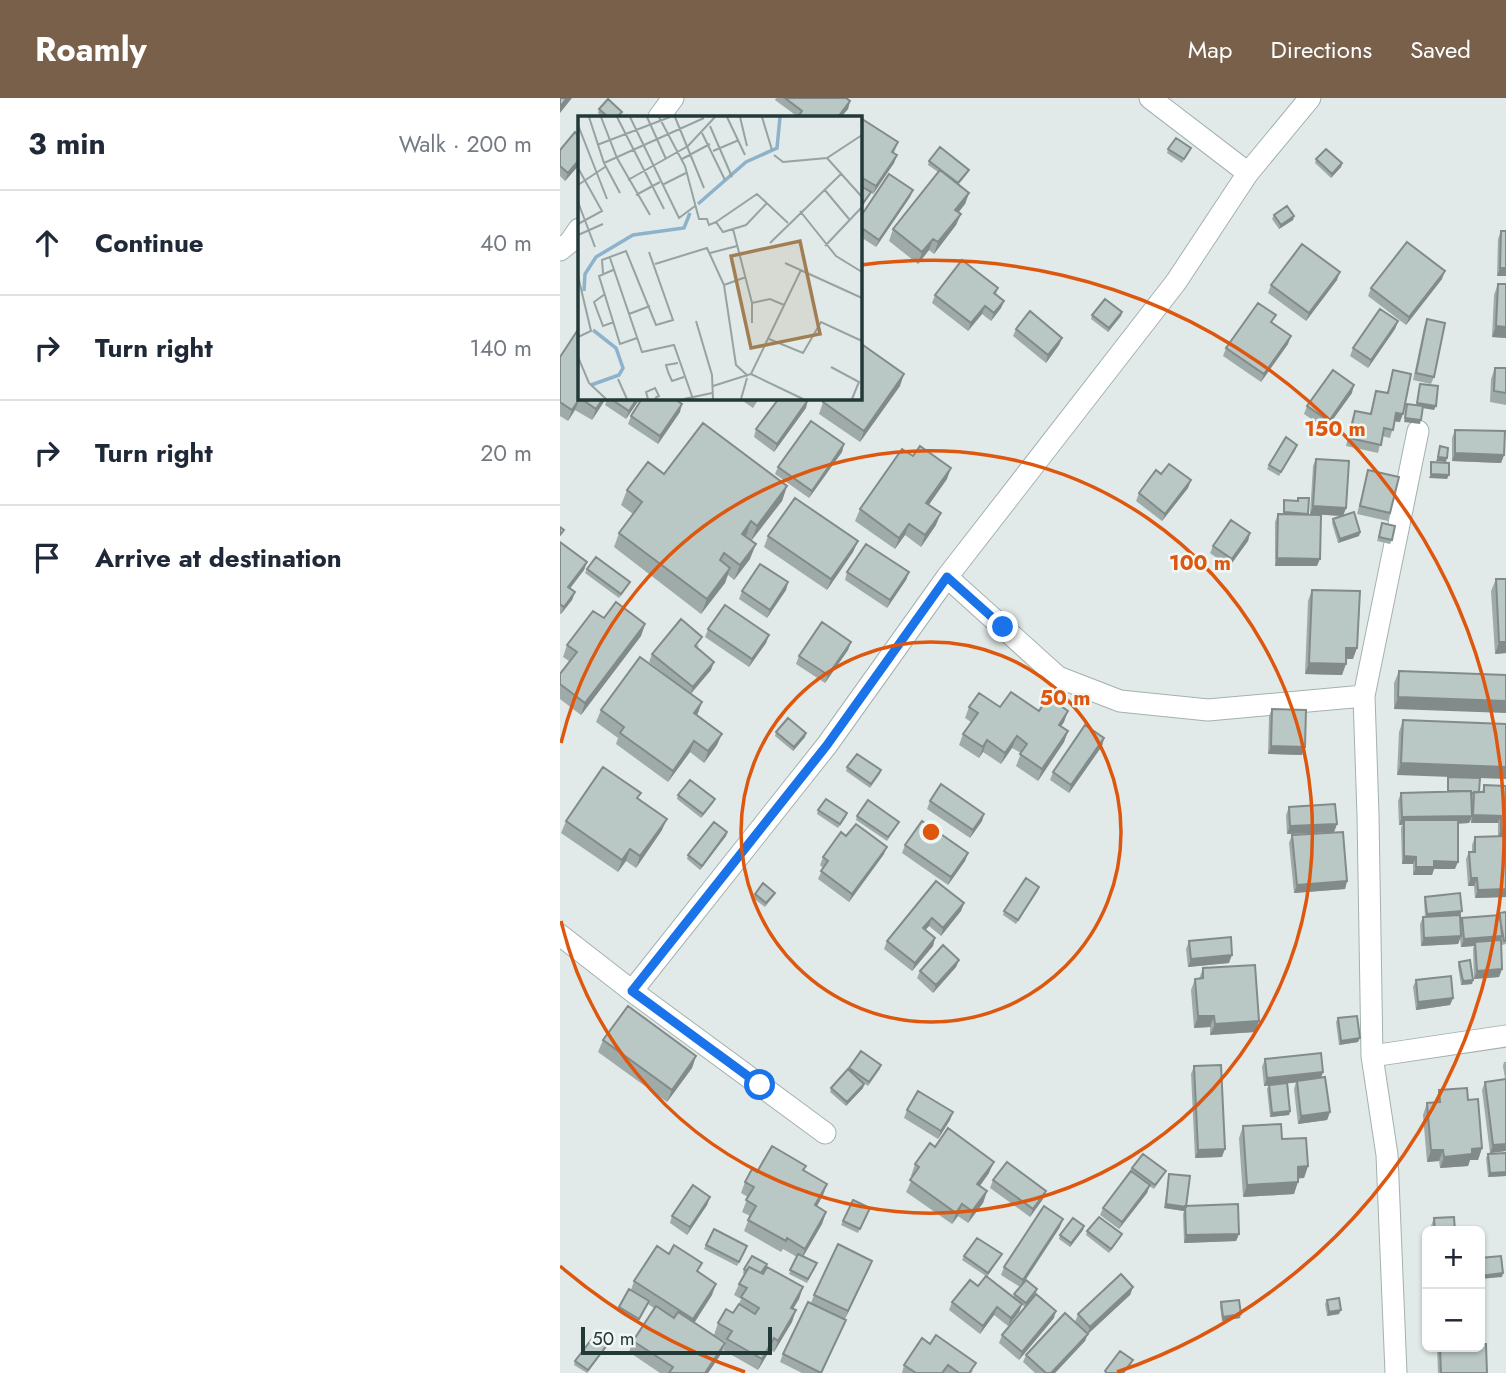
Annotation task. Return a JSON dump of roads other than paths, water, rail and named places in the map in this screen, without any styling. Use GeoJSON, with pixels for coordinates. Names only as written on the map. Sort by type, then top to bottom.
{"type":"FeatureCollection","features":[{"type":"Feature","properties":{"kind":"street"},"geometry":{"type":"LineString","coordinates":[[660,116],[673,98]]}},
{"type":"Feature","properties":{"kind":"street"},"geometry":{"type":"LineString","coordinates":[[1150,98],[1248,173]]}},
{"type":"Feature","properties":{"kind":"street"},"geometry":{"type":"LineString","coordinates":[[632,991],[827,745],[947,577],[1176,282],[1248,173],[1310,98]]}},
{"type":"Feature","properties":{"kind":"street"},"geometry":{"type":"LineString","coordinates":[[560,250],[578,230]]}},
{"type":"Feature","properties":{"kind":"street"},"geometry":{"type":"LineString","coordinates":[[1396,1373],[1387,1156],[1372,1056],[1364,696],[1418,431]]}},
{"type":"Feature","properties":{"kind":"street"},"geometry":{"type":"LineString","coordinates":[[947,577],[1058,677],[1120,701],[1208,710],[1364,696]]}},
{"type":"Feature","properties":{"kind":"street"},"geometry":{"type":"LineString","coordinates":[[560,935],[825,1133]]}},
{"type":"Feature","properties":{"kind":"street"},"geometry":{"type":"LineString","coordinates":[[1372,1056],[1506,1036]]}}]}
